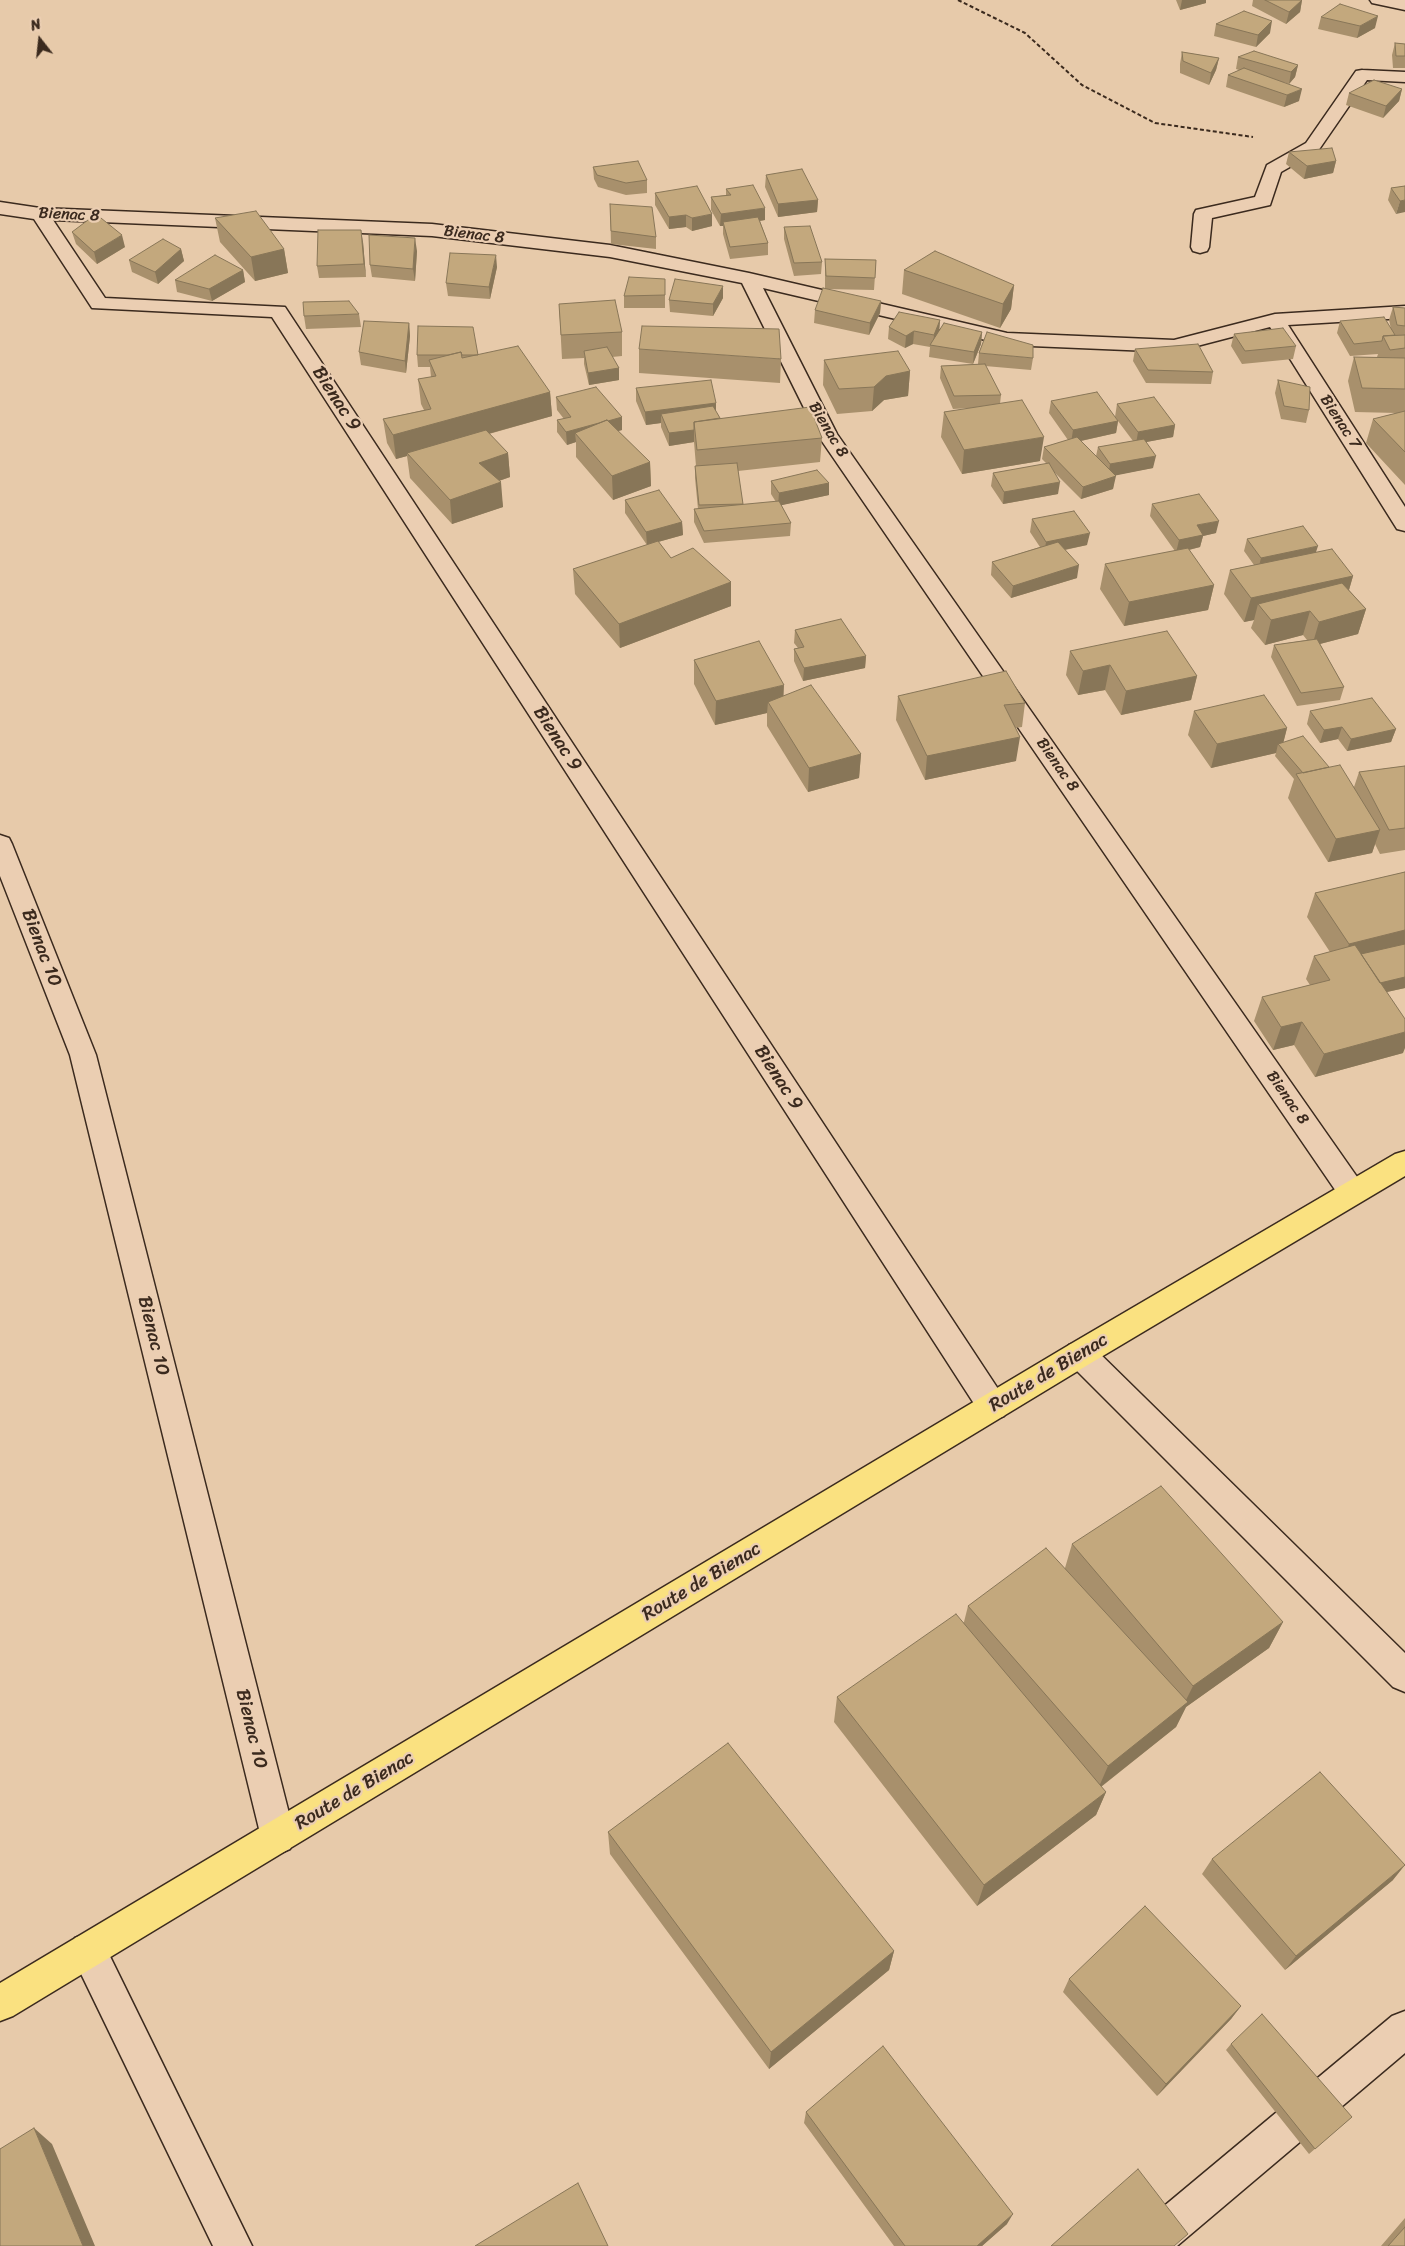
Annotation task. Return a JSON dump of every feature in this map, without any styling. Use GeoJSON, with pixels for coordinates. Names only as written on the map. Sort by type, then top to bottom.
{"type":"FeatureCollection","features":[{"type":"Feature","properties":{"kind":"main road","name":"Route de Bienac"},"geometry":{"type":"LineString","coordinates":[[0,2003],[1080,1354],[1405,1162]]}},
{"type":"Feature","properties":{"kind":"street"},"geometry":{"type":"LineString","coordinates":[[1378,0],[1405,5]]}},
{"type":"Feature","properties":{"kind":"street"},"geometry":{"type":"LineString","coordinates":[[1200,247],[1203,214],[1263,201],[1273,169],[1312,147],[1362,75],[1405,77]]}},
{"type":"Feature","properties":{"kind":"street","name":"Bienac 8"},"geometry":{"type":"LineString","coordinates":[[0,208],[40,214],[432,230],[610,251],[749,279],[827,434],[1352,1192]]}},
{"type":"Feature","properties":{"kind":"street","name":"Bienac 9"},"geometry":{"type":"LineString","coordinates":[[40,214],[99,304],[278,311],[993,1407]]}},
{"type":"Feature","properties":{"kind":"street"},"geometry":{"type":"LineString","coordinates":[[749,279],[1007,339],[1174,346],[1275,320],[1405,312]]}},
{"type":"Feature","properties":{"kind":"street","name":"Bienac 7"},"geometry":{"type":"LineString","coordinates":[[1275,320],[1405,524]]}},
{"type":"Feature","properties":{"kind":"street","name":"Bienac 10"},"geometry":{"type":"LineString","coordinates":[[0,844],[83,1055],[278,1837]]}},
{"type":"Feature","properties":{"kind":"street"},"geometry":{"type":"LineString","coordinates":[[1080,1354],[1405,1676]]}},
{"type":"Feature","properties":{"kind":"street"},"geometry":{"type":"LineString","coordinates":[[88,1951],[233,2246]]}},
{"type":"Feature","properties":{"kind":"street"},"geometry":{"type":"LineString","coordinates":[[1147,2246],[1405,2029]]}},
{"type":"Feature","properties":{"kind":"path"},"geometry":{"type":"LineString","coordinates":[[958,0],[1026,33],[1082,85],[1155,123],[1312,147]]}},
{"type":"Feature","properties":{"kind":"building"},"geometry":{"type":"Polygon","coordinates":[[[1265,0],[1302,0],[1289,12],[1265,0]]]}},
{"type":"Feature","properties":{"kind":"building"},"geometry":{"type":"Polygon","coordinates":[[[1340,4],[1378,16],[1360,26],[1321,17],[1340,4]]]}},
{"type":"Feature","properties":{"kind":"building"},"geometry":{"type":"Polygon","coordinates":[[[1244,11],[1272,21],[1258,35],[1216,24],[1244,11]]]}},
{"type":"Feature","properties":{"kind":"building"},"geometry":{"type":"Polygon","coordinates":[[[1395,43],[1405,44],[1405,56],[1396,56],[1395,43]]]}},
{"type":"Feature","properties":{"kind":"building"},"geometry":{"type":"Polygon","coordinates":[[[1254,51],[1298,65],[1291,72],[1238,57],[1254,51]]]}},
{"type":"Feature","properties":{"kind":"building"},"geometry":{"type":"Polygon","coordinates":[[[1182,52],[1219,58],[1211,73],[1183,61],[1182,52]]]}},
{"type":"Feature","properties":{"kind":"building"},"geometry":{"type":"Polygon","coordinates":[[[1244,68],[1302,89],[1287,95],[1228,75],[1244,68]]]}},
{"type":"Feature","properties":{"kind":"building"},"geometry":{"type":"Polygon","coordinates":[[[1374,80],[1402,89],[1386,106],[1349,93],[1374,80]]]}},
{"type":"Feature","properties":{"kind":"building"},"geometry":{"type":"Polygon","coordinates":[[[1332,148],[1336,161],[1307,166],[1289,152],[1332,148]]]}},
{"type":"Feature","properties":{"kind":"building"},"geometry":{"type":"Polygon","coordinates":[[[638,161],[647,180],[626,183],[597,175],[593,167],[638,161]]]}},
{"type":"Feature","properties":{"kind":"building"},"geometry":{"type":"Polygon","coordinates":[[[802,169],[818,200],[778,204],[766,175],[802,169]]]}},
{"type":"Feature","properties":{"kind":"building"},"geometry":{"type":"Polygon","coordinates":[[[753,185],[765,208],[721,214],[711,197],[731,195],[726,189],[753,185]]]}},
{"type":"Feature","properties":{"kind":"building"},"geometry":{"type":"Polygon","coordinates":[[[697,186],[712,214],[692,218],[686,215],[669,217],[655,193],[697,186]]]}},
{"type":"Feature","properties":{"kind":"building"},"geometry":{"type":"Polygon","coordinates":[[[1405,186],[1405,200],[1400,201],[1391,188],[1405,186]]]}},
{"type":"Feature","properties":{"kind":"building"},"geometry":{"type":"Polygon","coordinates":[[[610,204],[652,207],[656,237],[611,231],[610,204]]]}},
{"type":"Feature","properties":{"kind":"building"},"geometry":{"type":"Polygon","coordinates":[[[256,211],[284,249],[251,257],[215,218],[256,211]]]}},
{"type":"Feature","properties":{"kind":"building"},"geometry":{"type":"Polygon","coordinates":[[[96,214],[122,235],[94,252],[72,232],[96,214]]]}},
{"type":"Feature","properties":{"kind":"building"},"geometry":{"type":"Polygon","coordinates":[[[758,217],[768,243],[730,247],[723,222],[758,217]]]}},
{"type":"Feature","properties":{"kind":"building"},"geometry":{"type":"Polygon","coordinates":[[[810,226],[822,262],[794,263],[784,227],[810,226]]]}},
{"type":"Feature","properties":{"kind":"building"},"geometry":{"type":"Polygon","coordinates":[[[318,230],[361,230],[364,264],[317,266],[318,230]]]}},
{"type":"Feature","properties":{"kind":"building"},"geometry":{"type":"Polygon","coordinates":[[[369,235],[415,238],[413,269],[370,265],[369,235]]]}},
{"type":"Feature","properties":{"kind":"building"},"geometry":{"type":"Polygon","coordinates":[[[163,239],[181,249],[155,272],[129,260],[163,239]]]}},
{"type":"Feature","properties":{"kind":"building"},"geometry":{"type":"Polygon","coordinates":[[[935,251],[1014,285],[1003,304],[904,270],[935,251]]]}},
{"type":"Feature","properties":{"kind":"building"},"geometry":{"type":"Polygon","coordinates":[[[450,253],[496,255],[489,287],[446,283],[450,253]]]}},
{"type":"Feature","properties":{"kind":"building"},"geometry":{"type":"Polygon","coordinates":[[[215,255],[243,270],[209,289],[175,280],[215,255]]]}},
{"type":"Feature","properties":{"kind":"building"},"geometry":{"type":"Polygon","coordinates":[[[825,259],[876,260],[875,278],[826,276],[825,259]]]}},
{"type":"Feature","properties":{"kind":"building"},"geometry":{"type":"Polygon","coordinates":[[[629,277],[665,279],[665,295],[624,296],[629,277]]]}},
{"type":"Feature","properties":{"kind":"building"},"geometry":{"type":"Polygon","coordinates":[[[675,279],[723,286],[713,304],[669,300],[675,279]]]}},
{"type":"Feature","properties":{"kind":"building"},"geometry":{"type":"Polygon","coordinates":[[[823,288],[881,301],[870,323],[815,310],[823,288]]]}},
{"type":"Feature","properties":{"kind":"building"},"geometry":{"type":"Polygon","coordinates":[[[615,300],[622,332],[561,335],[559,304],[615,300]]]}},
{"type":"Feature","properties":{"kind":"building"},"geometry":{"type":"Polygon","coordinates":[[[349,301],[359,314],[304,316],[303,302],[349,301]]]}},
{"type":"Feature","properties":{"kind":"building"},"geometry":{"type":"Polygon","coordinates":[[[1393,307],[1405,308],[1405,326],[1397,325],[1393,307]]]}},
{"type":"Feature","properties":{"kind":"building"},"geometry":{"type":"Polygon","coordinates":[[[899,312],[940,320],[934,335],[914,331],[906,336],[889,327],[899,312]]]}},
{"type":"Feature","properties":{"kind":"building"},"geometry":{"type":"Polygon","coordinates":[[[1384,317],[1395,335],[1383,336],[1382,341],[1354,344],[1340,321],[1384,317]]]}},
{"type":"Feature","properties":{"kind":"building"},"geometry":{"type":"Polygon","coordinates":[[[364,321],[409,323],[405,361],[359,352],[364,321]]]}},
{"type":"Feature","properties":{"kind":"building"},"geometry":{"type":"Polygon","coordinates":[[[944,323],[982,332],[974,352],[930,345],[944,323]]]}},
{"type":"Feature","properties":{"kind":"building"},"geometry":{"type":"Polygon","coordinates":[[[418,326],[473,327],[478,355],[462,355],[461,352],[448,355],[417,355],[418,326]]]}},
{"type":"Feature","properties":{"kind":"building"},"geometry":{"type":"Polygon","coordinates":[[[642,326],[779,329],[781,359],[639,349],[642,326]]]}},
{"type":"Feature","properties":{"kind":"building"},"geometry":{"type":"Polygon","coordinates":[[[1283,328],[1296,346],[1245,351],[1234,334],[1283,328]]]}},
{"type":"Feature","properties":{"kind":"building"},"geometry":{"type":"Polygon","coordinates":[[[987,332],[1033,345],[1033,358],[979,353],[987,332]]]}},
{"type":"Feature","properties":{"kind":"building"},"geometry":{"type":"Polygon","coordinates":[[[1405,335],[1405,348],[1390,350],[1383,336],[1405,335]]]}},
{"type":"Feature","properties":{"kind":"building"},"geometry":{"type":"Polygon","coordinates":[[[1198,344],[1213,372],[1148,370],[1135,349],[1198,344]]]}},
{"type":"Feature","properties":{"kind":"building"},"geometry":{"type":"Polygon","coordinates":[[[518,346],[550,392],[393,435],[383,419],[431,409],[418,379],[436,376],[429,360],[461,352],[462,358],[518,346]]]}},
{"type":"Feature","properties":{"kind":"building"},"geometry":{"type":"Polygon","coordinates":[[[607,347],[619,368],[588,373],[584,351],[607,347]]]}},
{"type":"Feature","properties":{"kind":"building"},"geometry":{"type":"Polygon","coordinates":[[[898,351],[910,371],[886,376],[874,387],[839,389],[824,360],[898,351]]]}},
{"type":"Feature","properties":{"kind":"building"},"geometry":{"type":"Polygon","coordinates":[[[1354,357],[1405,358],[1405,389],[1362,388],[1354,357]]]}},
{"type":"Feature","properties":{"kind":"building"},"geometry":{"type":"Polygon","coordinates":[[[985,364],[1001,395],[954,396],[941,366],[985,364]]]}},
{"type":"Feature","properties":{"kind":"building"},"geometry":{"type":"Polygon","coordinates":[[[711,380],[716,403],[645,412],[636,388],[711,380]]]}},
{"type":"Feature","properties":{"kind":"building"},"geometry":{"type":"Polygon","coordinates":[[[1278,380],[1310,387],[1309,410],[1284,406],[1278,380]]]}},
{"type":"Feature","properties":{"kind":"building"},"geometry":{"type":"Polygon","coordinates":[[[596,387],[622,417],[566,432],[557,420],[571,417],[556,397],[596,387]]]}},
{"type":"Feature","properties":{"kind":"building"},"geometry":{"type":"Polygon","coordinates":[[[1097,392],[1118,421],[1073,430],[1051,401],[1097,392]]]}},
{"type":"Feature","properties":{"kind":"building"},"geometry":{"type":"Polygon","coordinates":[[[1154,397],[1175,425],[1138,432],[1117,404],[1154,397]]]}},
{"type":"Feature","properties":{"kind":"building"},"geometry":{"type":"Polygon","coordinates":[[[1022,400],[1044,437],[964,450],[944,412],[1022,400]]]}},
{"type":"Feature","properties":{"kind":"building"},"geometry":{"type":"Polygon","coordinates":[[[713,406],[720,418],[694,422],[694,430],[669,433],[661,414],[713,406]]]}},
{"type":"Feature","properties":{"kind":"building"},"geometry":{"type":"Polygon","coordinates":[[[810,407],[822,438],[697,450],[694,422],[810,407]]]}},
{"type":"Feature","properties":{"kind":"building"},"geometry":{"type":"Polygon","coordinates":[[[1405,411],[1405,452],[1373,419],[1405,411]]]}},
{"type":"Feature","properties":{"kind":"building"},"geometry":{"type":"Polygon","coordinates":[[[607,420],[650,462],[612,476],[575,433],[607,420]]]}},
{"type":"Feature","properties":{"kind":"building"},"geometry":{"type":"Polygon","coordinates":[[[486,430],[508,453],[479,463],[501,482],[450,500],[407,453],[486,430]]]}},
{"type":"Feature","properties":{"kind":"building"},"geometry":{"type":"Polygon","coordinates":[[[1077,437],[1116,476],[1083,487],[1044,447],[1077,437]]]}},
{"type":"Feature","properties":{"kind":"building"},"geometry":{"type":"Polygon","coordinates":[[[1144,439],[1156,456],[1110,464],[1098,447],[1144,439]]]}},
{"type":"Feature","properties":{"kind":"building"},"geometry":{"type":"Polygon","coordinates":[[[737,463],[743,504],[699,505],[695,466],[737,463]]]}},
{"type":"Feature","properties":{"kind":"building"},"geometry":{"type":"Polygon","coordinates":[[[1049,463],[1060,482],[1004,492],[993,473],[1049,463]]]}},
{"type":"Feature","properties":{"kind":"building"},"geometry":{"type":"Polygon","coordinates":[[[817,470],[829,483],[779,493],[771,481],[817,470]]]}},
{"type":"Feature","properties":{"kind":"building"},"geometry":{"type":"Polygon","coordinates":[[[659,490],[682,522],[646,532],[625,500],[659,490]]]}},
{"type":"Feature","properties":{"kind":"building"},"geometry":{"type":"Polygon","coordinates":[[[1199,494],[1219,521],[1197,525],[1203,535],[1179,540],[1152,504],[1199,494]]]}},
{"type":"Feature","properties":{"kind":"building"},"geometry":{"type":"Polygon","coordinates":[[[779,501],[791,523],[704,531],[694,509],[779,501]]]}},
{"type":"Feature","properties":{"kind":"building"},"geometry":{"type":"Polygon","coordinates":[[[1074,511],[1090,533],[1046,542],[1032,519],[1074,511]]]}},
{"type":"Feature","properties":{"kind":"building"},"geometry":{"type":"Polygon","coordinates":[[[1303,526],[1318,546],[1261,558],[1247,539],[1303,526]]]}},
{"type":"Feature","properties":{"kind":"building"},"geometry":{"type":"Polygon","coordinates":[[[658,541],[671,558],[693,548],[731,582],[619,624],[573,569],[658,541]]]}},
{"type":"Feature","properties":{"kind":"building"},"geometry":{"type":"Polygon","coordinates":[[[1058,542],[1079,565],[1013,586],[992,562],[1058,542]]]}},
{"type":"Feature","properties":{"kind":"building"},"geometry":{"type":"Polygon","coordinates":[[[1188,548],[1214,585],[1129,602],[1105,564],[1188,548]]]}},
{"type":"Feature","properties":{"kind":"building"},"geometry":{"type":"Polygon","coordinates":[[[1332,549],[1353,576],[1251,598],[1230,570],[1332,549]]]}},
{"type":"Feature","properties":{"kind":"building"},"geometry":{"type":"Polygon","coordinates":[[[1342,583],[1366,609],[1319,622],[1310,611],[1271,620],[1258,604],[1342,583]]]}},
{"type":"Feature","properties":{"kind":"building"},"geometry":{"type":"Polygon","coordinates":[[[841,619],[866,656],[804,668],[794,649],[804,647],[795,630],[841,619]]]}},
{"type":"Feature","properties":{"kind":"building"},"geometry":{"type":"Polygon","coordinates":[[[1167,631],[1197,676],[1126,691],[1110,665],[1083,671],[1070,651],[1167,631]]]}},
{"type":"Feature","properties":{"kind":"building"},"geometry":{"type":"Polygon","coordinates":[[[1317,639],[1344,687],[1301,693],[1274,645],[1317,639]]]}},
{"type":"Feature","properties":{"kind":"building"},"geometry":{"type":"Polygon","coordinates":[[[759,641],[784,685],[716,701],[694,660],[759,641]]]}},
{"type":"Feature","properties":{"kind":"building"},"geometry":{"type":"Polygon","coordinates":[[[1006,671],[1025,703],[1004,705],[1020,737],[927,756],[898,696],[1006,671]]]}},
{"type":"Feature","properties":{"kind":"building"},"geometry":{"type":"Polygon","coordinates":[[[811,685],[861,754],[809,768],[768,702],[811,685]]]}},
{"type":"Feature","properties":{"kind":"building"},"geometry":{"type":"Polygon","coordinates":[[[1264,695],[1287,728],[1217,744],[1194,711],[1264,695]]]}},
{"type":"Feature","properties":{"kind":"building"},"geometry":{"type":"Polygon","coordinates":[[[1372,698],[1396,729],[1351,739],[1342,727],[1324,730],[1310,711],[1372,698]]]}},
{"type":"Feature","properties":{"kind":"building"},"geometry":{"type":"Polygon","coordinates":[[[1303,736],[1329,767],[1303,773],[1278,744],[1303,736]]]}},
{"type":"Feature","properties":{"kind":"building"},"geometry":{"type":"Polygon","coordinates":[[[1340,765],[1380,830],[1336,839],[1296,774],[1340,765]]]}},
{"type":"Feature","properties":{"kind":"building"},"geometry":{"type":"Polygon","coordinates":[[[1405,766],[1405,828],[1389,830],[1359,772],[1405,766]]]}},
{"type":"Feature","properties":{"kind":"building"},"geometry":{"type":"Polygon","coordinates":[[[1405,872],[1405,930],[1349,944],[1315,893],[1405,872]]]}},
{"type":"Feature","properties":{"kind":"building"},"geometry":{"type":"Polygon","coordinates":[[[1405,944],[1405,977],[1380,983],[1361,954],[1405,944]]]}},
{"type":"Feature","properties":{"kind":"building"},"geometry":{"type":"Polygon","coordinates":[[[1355,945],[1405,1019],[1405,1032],[1324,1054],[1302,1022],[1281,1027],[1262,997],[1330,980],[1314,956],[1355,945]]]}},
{"type":"Feature","properties":{"kind":"building"},"geometry":{"type":"Polygon","coordinates":[[[1161,1486],[1283,1622],[1193,1686],[1072,1544],[1161,1486]]]}},
{"type":"Feature","properties":{"kind":"building"},"geometry":{"type":"Polygon","coordinates":[[[1046,1548],[1188,1702],[1108,1766],[968,1606],[1046,1548]]]}},
{"type":"Feature","properties":{"kind":"building"},"geometry":{"type":"Polygon","coordinates":[[[956,1614],[1106,1792],[984,1885],[837,1697],[956,1614]]]}},
{"type":"Feature","properties":{"kind":"building"},"geometry":{"type":"Polygon","coordinates":[[[728,1743],[894,1951],[771,2052],[608,1832],[728,1743]]]}},
{"type":"Feature","properties":{"kind":"building"},"geometry":{"type":"Polygon","coordinates":[[[1320,1772],[1405,1865],[1296,1956],[1212,1859],[1320,1772]]]}},
{"type":"Feature","properties":{"kind":"building"},"geometry":{"type":"Polygon","coordinates":[[[1145,1906],[1241,2006],[1166,2084],[1069,1979],[1145,1906]]]}},
{"type":"Feature","properties":{"kind":"building"},"geometry":{"type":"Polygon","coordinates":[[[1262,2014],[1352,2117],[1315,2149],[1231,2044],[1262,2014]]]}},
{"type":"Feature","properties":{"kind":"building"},"geometry":{"type":"Polygon","coordinates":[[[883,2046],[1013,2214],[977,2246],[905,2246],[806,2112],[883,2046]]]}},
{"type":"Feature","properties":{"kind":"building"},"geometry":{"type":"Polygon","coordinates":[[[34,2128],[83,2246],[0,2246],[0,2149],[34,2128]]]}},
{"type":"Feature","properties":{"kind":"building"},"geometry":{"type":"Polygon","coordinates":[[[1138,2169],[1188,2234],[1174,2246],[1051,2246],[1138,2169]]]}},
{"type":"Feature","properties":{"kind":"building"},"geometry":{"type":"Polygon","coordinates":[[[578,2183],[608,2246],[475,2246],[578,2183]]]}},
{"type":"Feature","properties":{"kind":"building"},"geometry":{"type":"Polygon","coordinates":[[[1405,2227],[1405,2246],[1388,2246],[1405,2227]]]}}]}
